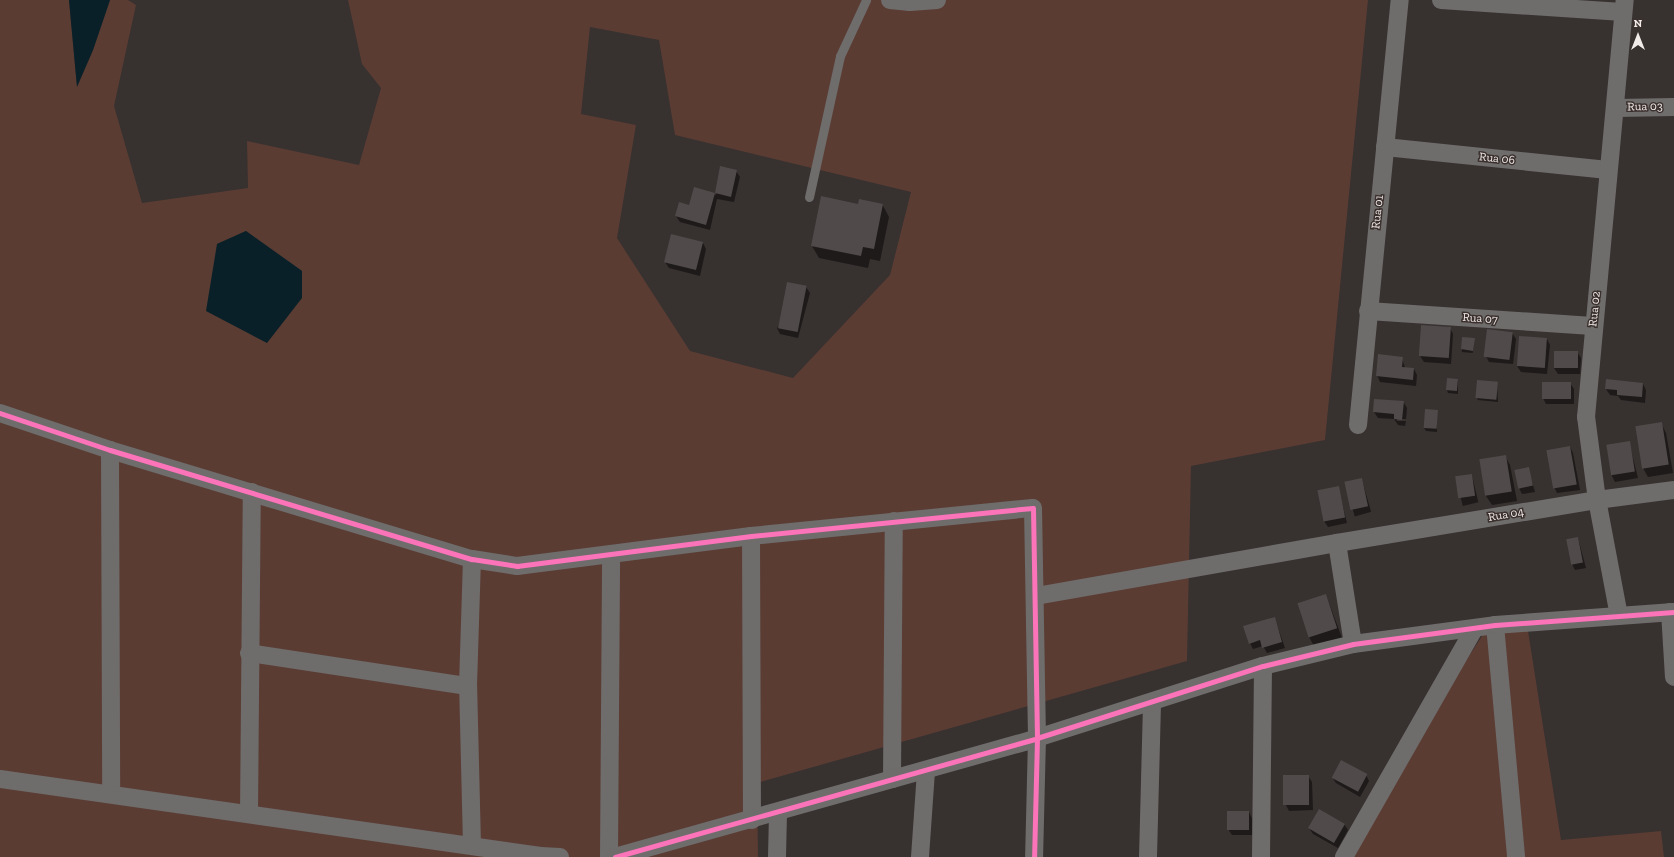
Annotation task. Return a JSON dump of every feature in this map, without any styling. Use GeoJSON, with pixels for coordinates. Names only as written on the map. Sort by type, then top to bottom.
{"type":"FeatureCollection","features":[{"type":"Feature","properties":{"kind":"street"},"geometry":{"type":"LineString","coordinates":[[890,0],[910,2],[937,0]]}},
{"type":"Feature","properties":{"kind":"street","name":"Rua 01"},"geometry":{"type":"LineString","coordinates":[[1358,425],[1368,311],[1400,0]]}},
{"type":"Feature","properties":{"kind":"street"},"geometry":{"type":"LineString","coordinates":[[1441,0],[1624,6]]}},
{"type":"Feature","properties":{"kind":"street","name":"Rua 02"},"geometry":{"type":"LineString","coordinates":[[1619,616],[1597,500],[1586,417],[1608,170],[1616,108],[1624,6]]}},
{"type":"Feature","properties":{"kind":"street","name":"Rua 03"},"geometry":{"type":"LineString","coordinates":[[1616,108],[1674,107]]}},
{"type":"Feature","properties":{"kind":"street","name":"Rua 06"},"geometry":{"type":"LineString","coordinates":[[1385,147],[1608,170]]}},
{"type":"Feature","properties":{"kind":"street","name":"Rua 07"},"geometry":{"type":"LineString","coordinates":[[1368,311],[1593,326]]}},
{"type":"Feature","properties":{"kind":"street"},"geometry":{"type":"LineString","coordinates":[[0,413],[110,450],[472,559],[517,566],[751,536],[1033,508],[1036,596],[1037,738],[1034,857]]}},
{"type":"Feature","properties":{"kind":"street"},"geometry":{"type":"LineString","coordinates":[[110,450],[111,794]]}},
{"type":"Feature","properties":{"kind":"street","name":"Rua 04"},"geometry":{"type":"LineString","coordinates":[[1036,596],[1338,543],[1597,500],[1674,490]]}},
{"type":"Feature","properties":{"kind":"street"},"geometry":{"type":"LineString","coordinates":[[249,814],[249,653],[252,492]]}},
{"type":"Feature","properties":{"kind":"street"},"geometry":{"type":"LineString","coordinates":[[892,779],[894,522]]}},
{"type":"Feature","properties":{"kind":"street"},"geometry":{"type":"LineString","coordinates":[[751,536],[752,820]]}},
{"type":"Feature","properties":{"kind":"street"},"geometry":{"type":"LineString","coordinates":[[1338,543],[1353,644]]}},
{"type":"Feature","properties":{"kind":"street"},"geometry":{"type":"LineString","coordinates":[[609,857],[611,554]]}},
{"type":"Feature","properties":{"kind":"street"},"geometry":{"type":"LineString","coordinates":[[472,559],[468,686],[472,845]]}},
{"type":"Feature","properties":{"kind":"street"},"geometry":{"type":"LineString","coordinates":[[615,857],[752,820],[892,779],[926,771],[1037,738],[1263,666],[1353,644],[1495,625],[1672,612],[1674,677]]}},
{"type":"Feature","properties":{"kind":"street"},"geometry":{"type":"LineString","coordinates":[[1495,625],[1516,857]]}},
{"type":"Feature","properties":{"kind":"street"},"geometry":{"type":"LineString","coordinates":[[1344,857],[1354,849],[1474,629]]}},
{"type":"Feature","properties":{"kind":"street"},"geometry":{"type":"LineString","coordinates":[[249,653],[468,686]]}},
{"type":"Feature","properties":{"kind":"street"},"geometry":{"type":"LineString","coordinates":[[1261,857],[1263,666]]}},
{"type":"Feature","properties":{"kind":"street"},"geometry":{"type":"LineString","coordinates":[[1148,857],[1152,702]]}},
{"type":"Feature","properties":{"kind":"street"},"geometry":{"type":"LineString","coordinates":[[920,857],[926,771]]}},
{"type":"Feature","properties":{"kind":"street"},"geometry":{"type":"LineString","coordinates":[[0,779],[560,857]]}},
{"type":"Feature","properties":{"kind":"street"},"geometry":{"type":"LineString","coordinates":[[777,857],[778,812]]}},
{"type":"Feature","properties":{"kind":"lane"},"geometry":{"type":"LineString","coordinates":[[809,197],[840,56],[866,0]]}},
{"type":"Feature","properties":{"kind":"shaded area"},"geometry":{"type":"Polygon","coordinates":[[[0,0],[69,0],[77,86],[93,50],[110,0],[128,0],[136,5],[114,106],[142,203],[248,188],[247,141],[359,165],[381,88],[362,64],[348,0],[1368,0],[1325,440],[1191,466],[1187,661],[757,783],[758,857],[0,857],[0,0]],[[590,27],[581,114],[636,125],[617,238],[690,351],[793,378],[890,275],[911,192],[675,135],[659,40],[590,27]],[[246,231],[217,244],[302,271],[246,231]]]}},
{"type":"Feature","properties":{"kind":"shaded area"},"geometry":{"type":"Polygon","coordinates":[[[1528,631],[1561,840],[1661,831],[1664,857],[1338,857],[1484,633],[1528,631]]]}},
{"type":"Feature","properties":{"kind":"water"},"geometry":{"type":"Polygon","coordinates":[[[69,0],[110,0],[93,50],[77,87],[69,0]]]}},
{"type":"Feature","properties":{"kind":"water"},"geometry":{"type":"Polygon","coordinates":[[[246,231],[302,271],[302,298],[267,343],[206,311],[217,244],[246,231]]]}},
{"type":"Feature","properties":{"kind":"building"},"geometry":{"type":"Polygon","coordinates":[[[720,166],[737,170],[731,197],[715,193],[720,166]]]}},
{"type":"Feature","properties":{"kind":"building"},"geometry":{"type":"Polygon","coordinates":[[[694,187],[715,193],[706,225],[675,216],[679,202],[689,205],[694,187]]]}},
{"type":"Feature","properties":{"kind":"building"},"geometry":{"type":"Polygon","coordinates":[[[821,196],[858,204],[859,199],[883,204],[874,249],[863,247],[861,256],[811,246],[821,196]]]}},
{"type":"Feature","properties":{"kind":"building"},"geometry":{"type":"Polygon","coordinates":[[[671,234],[703,242],[696,270],[664,262],[671,234]]]}},
{"type":"Feature","properties":{"kind":"building"},"geometry":{"type":"Polygon","coordinates":[[[787,282],[807,286],[798,332],[778,328],[787,282]]]}},
{"type":"Feature","properties":{"kind":"building"},"geometry":{"type":"Polygon","coordinates":[[[1421,325],[1451,327],[1449,358],[1419,356],[1421,325]]]}},
{"type":"Feature","properties":{"kind":"building"},"geometry":{"type":"Polygon","coordinates":[[[1487,329],[1513,332],[1509,360],[1484,357],[1487,329]]]}},
{"type":"Feature","properties":{"kind":"building"},"geometry":{"type":"Polygon","coordinates":[[[1519,336],[1547,338],[1545,368],[1517,366],[1519,336]]]}},
{"type":"Feature","properties":{"kind":"building"},"geometry":{"type":"Polygon","coordinates":[[[1462,337],[1475,338],[1473,351],[1461,349],[1462,337]]]}},
{"type":"Feature","properties":{"kind":"building"},"geometry":{"type":"Polygon","coordinates":[[[1554,351],[1578,351],[1578,368],[1554,368],[1554,351]]]}},
{"type":"Feature","properties":{"kind":"building"},"geometry":{"type":"Polygon","coordinates":[[[1378,354],[1403,357],[1402,367],[1414,368],[1413,380],[1376,376],[1378,354]]]}},
{"type":"Feature","properties":{"kind":"building"},"geometry":{"type":"Polygon","coordinates":[[[1447,378],[1458,379],[1457,391],[1446,390],[1447,378]]]}},
{"type":"Feature","properties":{"kind":"building"},"geometry":{"type":"Polygon","coordinates":[[[1606,379],[1643,383],[1642,397],[1617,395],[1617,390],[1605,389],[1606,379]]]}},
{"type":"Feature","properties":{"kind":"building"},"geometry":{"type":"Polygon","coordinates":[[[1477,380],[1498,382],[1496,400],[1475,398],[1477,380]]]}},
{"type":"Feature","properties":{"kind":"building"},"geometry":{"type":"Polygon","coordinates":[[[1542,382],[1571,382],[1571,399],[1542,399],[1542,382]]]}},
{"type":"Feature","properties":{"kind":"building"},"geometry":{"type":"Polygon","coordinates":[[[1374,399],[1404,401],[1402,420],[1394,419],[1394,414],[1373,412],[1374,399]]]}},
{"type":"Feature","properties":{"kind":"building"},"geometry":{"type":"Polygon","coordinates":[[[1425,409],[1438,410],[1437,429],[1424,428],[1425,409]]]}},
{"type":"Feature","properties":{"kind":"building"},"geometry":{"type":"Polygon","coordinates":[[[1662,422],[1669,464],[1642,469],[1635,426],[1662,422]]]}},
{"type":"Feature","properties":{"kind":"building"},"geometry":{"type":"Polygon","coordinates":[[[1630,441],[1635,472],[1611,475],[1606,445],[1630,441]]]}},
{"type":"Feature","properties":{"kind":"building"},"geometry":{"type":"Polygon","coordinates":[[[1570,446],[1577,484],[1553,489],[1546,450],[1570,446]]]}},
{"type":"Feature","properties":{"kind":"building"},"geometry":{"type":"Polygon","coordinates":[[[1506,455],[1512,492],[1485,496],[1479,459],[1506,455]]]}},
{"type":"Feature","properties":{"kind":"building"},"geometry":{"type":"Polygon","coordinates":[[[1529,467],[1533,486],[1518,489],[1514,470],[1529,467]]]}},
{"type":"Feature","properties":{"kind":"building"},"geometry":{"type":"Polygon","coordinates":[[[1472,474],[1475,496],[1458,498],[1455,476],[1472,474]]]}},
{"type":"Feature","properties":{"kind":"building"},"geometry":{"type":"Polygon","coordinates":[[[1362,478],[1368,506],[1350,510],[1344,482],[1362,478]]]}},
{"type":"Feature","properties":{"kind":"building"},"geometry":{"type":"Polygon","coordinates":[[[1339,486],[1345,517],[1324,522],[1317,490],[1339,486]]]}},
{"type":"Feature","properties":{"kind":"building"},"geometry":{"type":"Polygon","coordinates":[[[1578,537],[1583,563],[1571,565],[1566,539],[1578,537]]]}},
{"type":"Feature","properties":{"kind":"building"},"geometry":{"type":"Polygon","coordinates":[[[1326,594],[1337,628],[1309,638],[1297,603],[1326,594]]]}},
{"type":"Feature","properties":{"kind":"building"},"geometry":{"type":"Polygon","coordinates":[[[1275,617],[1282,642],[1262,648],[1260,640],[1249,644],[1243,626],[1275,617]]]}},
{"type":"Feature","properties":{"kind":"building"},"geometry":{"type":"Polygon","coordinates":[[[1341,760],[1367,774],[1358,792],[1332,778],[1341,760]]]}},
{"type":"Feature","properties":{"kind":"building"},"geometry":{"type":"Polygon","coordinates":[[[1283,775],[1309,775],[1309,805],[1283,805],[1283,775]]]}},
{"type":"Feature","properties":{"kind":"building"},"geometry":{"type":"Polygon","coordinates":[[[1319,809],[1345,824],[1334,843],[1308,828],[1319,809]]]}},
{"type":"Feature","properties":{"kind":"building"},"geometry":{"type":"Polygon","coordinates":[[[1227,811],[1249,811],[1249,830],[1227,830],[1227,811]]]}},
{"type":"Feature","properties":{"kind":"cycle path"},"geometry":{"type":"LineString","coordinates":[[0,413],[110,450],[472,559],[517,566],[751,536],[1033,508],[1037,738],[1034,857]]}},
{"type":"Feature","properties":{"kind":"cycle path"},"geometry":{"type":"LineString","coordinates":[[615,857],[1037,738],[1263,666],[1353,644],[1495,625],[1674,612]]}}]}
